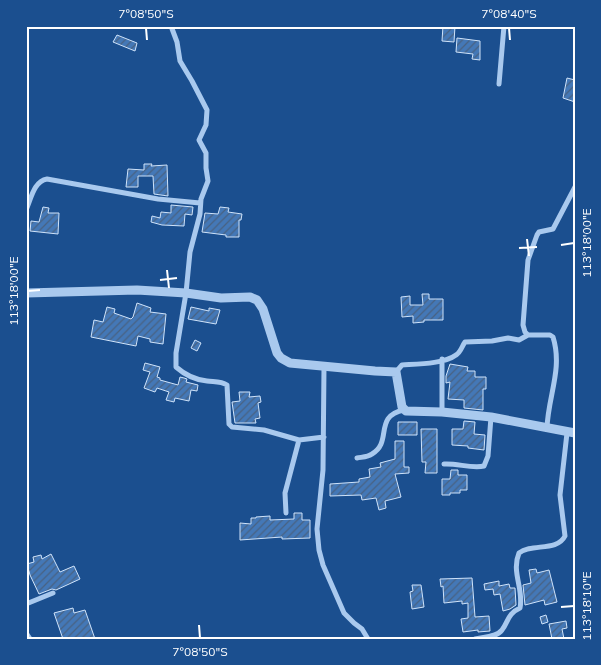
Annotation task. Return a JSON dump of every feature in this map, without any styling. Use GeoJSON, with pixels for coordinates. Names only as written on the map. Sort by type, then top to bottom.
{"type":"FeatureCollection","features":[{"type":"Feature","properties":{"kind":"street"},"geometry":{"type":"LineString","coordinates":[[172,26],[180,62],[196,88],[207,113],[206,125],[200,138],[206,153],[208,181],[200,203],[200,214],[190,252],[186,293],[175,363],[178,368],[204,381],[225,383],[227,385],[230,426],[264,430],[299,440],[324,437]]}},
{"type":"Feature","properties":{"kind":"street"},"geometry":{"type":"LineString","coordinates":[[499,84],[504,26]]}},
{"type":"Feature","properties":{"kind":"street"},"geometry":{"type":"LineString","coordinates":[[26,210],[37,184],[41,180],[47,179],[158,200],[200,203]]}},
{"type":"Feature","properties":{"kind":"street"},"geometry":{"type":"LineString","coordinates":[[528,335],[525,332],[523,319],[528,260],[531,249],[539,232],[548,231],[555,227],[575,186]]}},
{"type":"Feature","properties":{"kind":"street"},"geometry":{"type":"LineString","coordinates":[[26,293],[137,290],[186,293],[221,298],[254,298],[261,303],[264,309],[277,353],[281,358],[294,364],[396,372]]}},
{"type":"Feature","properties":{"kind":"street"},"geometry":{"type":"LineString","coordinates":[[396,372],[402,365],[427,363],[454,356],[458,354],[465,342],[492,342],[508,338],[519,340],[528,335],[550,335],[554,341],[558,366],[547,414],[547,428]]}},
{"type":"Feature","properties":{"kind":"street"},"geometry":{"type":"LineString","coordinates":[[442,359],[442,412]]}},
{"type":"Feature","properties":{"kind":"street"},"geometry":{"type":"LineString","coordinates":[[324,367],[324,437],[317,530],[319,550],[323,565],[344,613],[354,624],[362,629],[368,639]]}},
{"type":"Feature","properties":{"kind":"street"},"geometry":{"type":"LineString","coordinates":[[396,372],[404,410]]}},
{"type":"Feature","properties":{"kind":"street"},"geometry":{"type":"LineString","coordinates":[[357,458],[371,455],[375,451],[382,440],[388,418],[392,414],[404,410],[491,417],[571,433],[560,495],[565,536],[563,540],[555,545],[530,547],[519,553],[515,565],[521,598],[520,608],[509,616],[500,632],[476,639]]}},
{"type":"Feature","properties":{"kind":"street"},"geometry":{"type":"LineString","coordinates":[[444,464],[484,466],[488,456],[491,417]]}},
{"type":"Feature","properties":{"kind":"street"},"geometry":{"type":"LineString","coordinates":[[286,513],[285,493],[299,440]]}},
{"type":"Feature","properties":{"kind":"street"},"geometry":{"type":"LineString","coordinates":[[26,604],[53,593]]}},
{"type":"Feature","properties":{"kind":"street"},"geometry":{"type":"LineString","coordinates":[[26,633],[30,639]]}},
{"type":"Feature","properties":{"kind":"building"},"geometry":{"type":"Polygon","coordinates":[[[443,26],[455,26],[454,42],[442,41],[443,26]]]}},
{"type":"Feature","properties":{"kind":"building"},"geometry":{"type":"Polygon","coordinates":[[[117,35],[137,43],[135,51],[113,42],[117,35]]]}},
{"type":"Feature","properties":{"kind":"building"},"geometry":{"type":"Polygon","coordinates":[[[457,38],[480,41],[480,60],[472,59],[473,54],[456,52],[457,38]]]}},
{"type":"Feature","properties":{"kind":"building"},"geometry":{"type":"Polygon","coordinates":[[[567,78],[575,80],[575,102],[563,98],[567,78]]]}},
{"type":"Feature","properties":{"kind":"building"},"geometry":{"type":"Polygon","coordinates":[[[144,164],[152,164],[151,166],[167,165],[168,196],[154,194],[153,176],[138,176],[138,187],[126,187],[128,169],[144,170],[144,164]]]}},
{"type":"Feature","properties":{"kind":"building"},"geometry":{"type":"Polygon","coordinates":[[[171,205],[193,207],[192,215],[185,214],[184,226],[162,225],[151,222],[152,216],[160,218],[161,212],[171,213],[171,205]]]}},
{"type":"Feature","properties":{"kind":"building"},"geometry":{"type":"Polygon","coordinates":[[[43,207],[49,208],[48,213],[59,213],[58,234],[30,231],[31,221],[39,222],[43,207]]]}},
{"type":"Feature","properties":{"kind":"building"},"geometry":{"type":"Polygon","coordinates":[[[220,207],[229,208],[228,212],[242,214],[241,220],[239,220],[239,237],[226,237],[226,235],[202,232],[205,213],[218,214],[220,207]]]}},
{"type":"Feature","properties":{"kind":"building"},"geometry":{"type":"Polygon","coordinates":[[[422,294],[429,294],[429,299],[443,299],[443,320],[424,320],[424,322],[413,323],[413,316],[402,317],[401,297],[410,296],[410,305],[423,305],[422,294]]]}},
{"type":"Feature","properties":{"kind":"building"},"geometry":{"type":"Polygon","coordinates":[[[137,303],[151,308],[150,312],[166,314],[163,344],[150,342],[150,339],[138,336],[136,346],[91,337],[94,320],[103,322],[107,307],[115,309],[114,313],[131,319],[137,303]]]}},
{"type":"Feature","properties":{"kind":"building"},"geometry":{"type":"Polygon","coordinates":[[[191,307],[209,311],[209,308],[220,310],[216,324],[188,319],[191,307]]]}},
{"type":"Feature","properties":{"kind":"building"},"geometry":{"type":"Polygon","coordinates":[[[195,340],[201,343],[197,351],[191,348],[195,340]]]}},
{"type":"Feature","properties":{"kind":"building"},"geometry":{"type":"Polygon","coordinates":[[[145,363],[160,367],[157,377],[160,380],[178,385],[180,377],[184,378],[187,379],[186,382],[198,385],[197,391],[191,390],[189,401],[175,398],[174,402],[166,400],[169,392],[157,388],[155,392],[144,388],[150,372],[143,370],[145,363]]]}},
{"type":"Feature","properties":{"kind":"building"},"geometry":{"type":"Polygon","coordinates":[[[450,364],[468,367],[467,371],[475,371],[475,377],[486,377],[486,389],[483,389],[483,410],[464,408],[464,400],[448,399],[450,382],[446,383],[446,376],[450,364]]]}},
{"type":"Feature","properties":{"kind":"building"},"geometry":{"type":"Polygon","coordinates":[[[239,392],[250,392],[249,397],[260,396],[261,402],[258,403],[260,418],[255,419],[256,423],[235,423],[232,402],[240,401],[239,392]]]}},
{"type":"Feature","properties":{"kind":"building"},"geometry":{"type":"Polygon","coordinates":[[[464,421],[475,422],[474,434],[485,435],[484,450],[452,445],[452,429],[463,429],[464,421]]]}},
{"type":"Feature","properties":{"kind":"building"},"geometry":{"type":"Polygon","coordinates":[[[398,422],[417,422],[417,435],[398,435],[398,422]]]}},
{"type":"Feature","properties":{"kind":"building"},"geometry":{"type":"Polygon","coordinates":[[[421,429],[437,429],[437,473],[425,473],[426,462],[422,462],[421,429]]]}},
{"type":"Feature","properties":{"kind":"building"},"geometry":{"type":"Polygon","coordinates":[[[395,441],[404,441],[404,467],[409,467],[409,473],[395,474],[401,497],[385,501],[386,508],[379,510],[376,498],[362,500],[361,495],[330,496],[330,484],[359,482],[359,479],[370,477],[369,469],[381,467],[380,463],[395,459],[395,441]]]}},
{"type":"Feature","properties":{"kind":"building"},"geometry":{"type":"Polygon","coordinates":[[[451,470],[458,470],[458,475],[467,475],[467,490],[460,490],[460,493],[450,493],[450,495],[442,495],[442,479],[450,479],[451,470]]]}},
{"type":"Feature","properties":{"kind":"building"},"geometry":{"type":"Polygon","coordinates":[[[294,513],[302,513],[302,520],[310,520],[310,538],[282,539],[282,537],[240,540],[240,523],[251,524],[251,518],[256,517],[270,516],[270,520],[294,519],[294,513]]]}},
{"type":"Feature","properties":{"kind":"building"},"geometry":{"type":"Polygon","coordinates":[[[51,554],[60,572],[74,566],[80,579],[56,590],[52,589],[39,594],[27,564],[34,562],[33,557],[41,555],[42,559],[51,554]]]}},
{"type":"Feature","properties":{"kind":"building"},"geometry":{"type":"Polygon","coordinates":[[[536,569],[537,573],[549,570],[557,602],[545,605],[544,600],[525,605],[523,585],[531,583],[529,570],[536,569]]]}},
{"type":"Feature","properties":{"kind":"building"},"geometry":{"type":"Polygon","coordinates":[[[472,578],[475,617],[489,616],[490,631],[463,632],[461,619],[468,618],[468,603],[462,604],[462,601],[444,603],[443,586],[441,587],[440,579],[472,578]]]}},
{"type":"Feature","properties":{"kind":"building"},"geometry":{"type":"Polygon","coordinates":[[[499,581],[499,586],[509,584],[510,588],[515,588],[516,605],[503,611],[500,594],[494,595],[493,589],[485,590],[484,584],[499,581]]]}},
{"type":"Feature","properties":{"kind":"building"},"geometry":{"type":"Polygon","coordinates":[[[412,585],[421,585],[424,607],[412,609],[410,592],[413,591],[412,585]]]}},
{"type":"Feature","properties":{"kind":"building"},"geometry":{"type":"Polygon","coordinates":[[[73,608],[74,613],[85,610],[95,639],[63,639],[54,613],[73,608]]]}},
{"type":"Feature","properties":{"kind":"building"},"geometry":{"type":"Polygon","coordinates":[[[546,615],[548,622],[542,624],[540,617],[546,615]]]}},
{"type":"Feature","properties":{"kind":"building"},"geometry":{"type":"Polygon","coordinates":[[[566,621],[567,628],[562,629],[564,639],[552,639],[549,624],[566,621]]]}}]}
